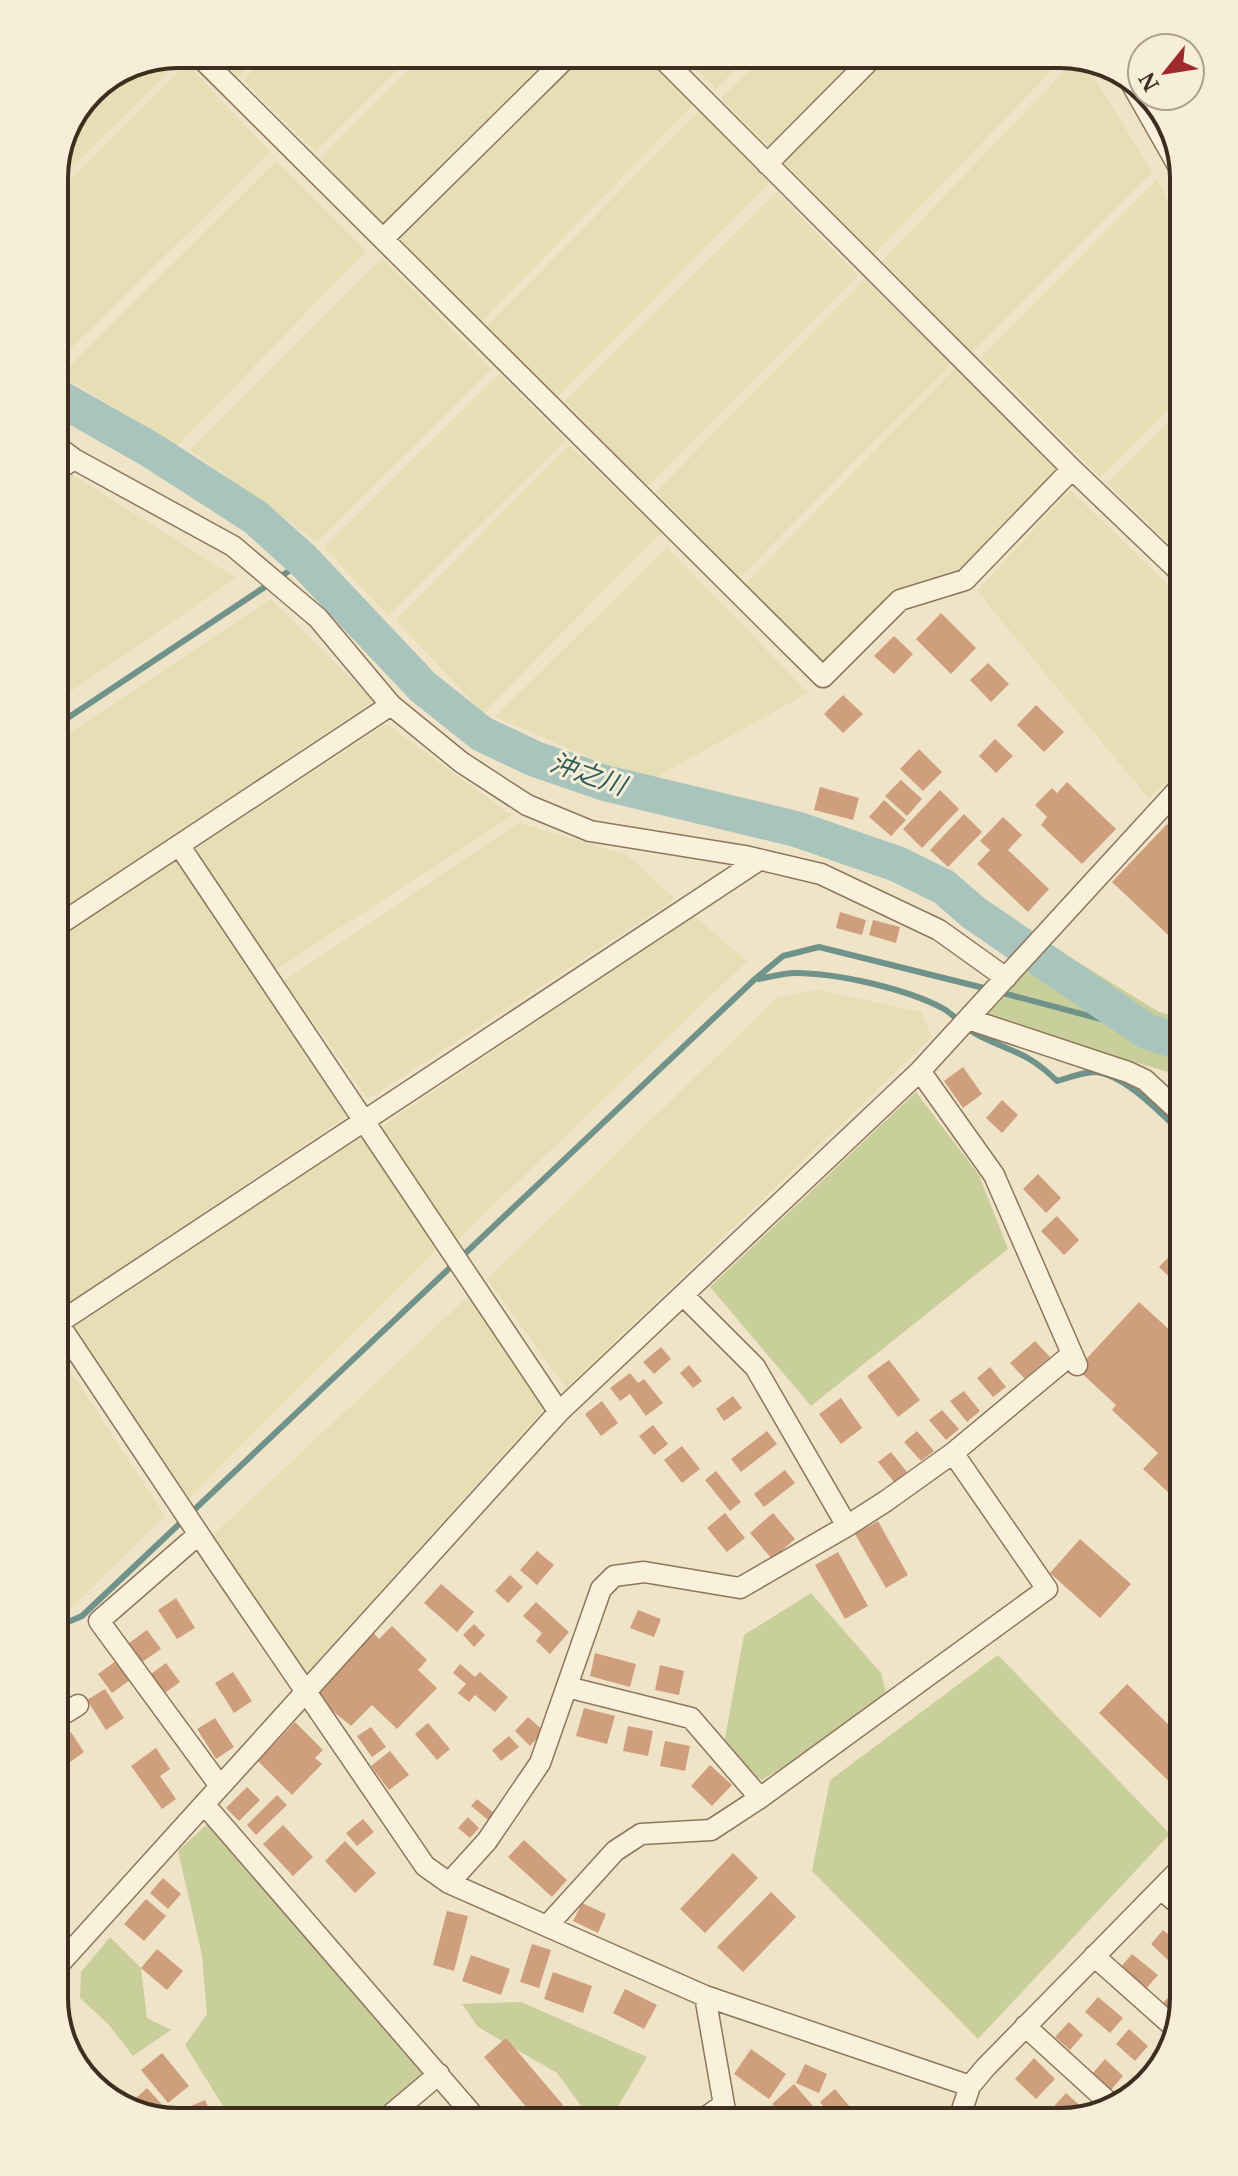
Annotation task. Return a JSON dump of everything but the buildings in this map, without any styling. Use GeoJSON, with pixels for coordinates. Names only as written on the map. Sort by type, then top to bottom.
{"type":"FeatureCollection","features":[{"type":"Feature","properties":{"kind":"street"},"geometry":{"type":"LineString","coordinates":[[211,68],[823,677],[900,600],[965,580],[1072,469]]}},
{"type":"Feature","properties":{"kind":"street"},"geometry":{"type":"LineString","coordinates":[[383,239],[556,68]]}},
{"type":"Feature","properties":{"kind":"street"},"geometry":{"type":"LineString","coordinates":[[672,68],[1072,469],[1170,563]]}},
{"type":"Feature","properties":{"kind":"street"},"geometry":{"type":"LineString","coordinates":[[767,164],[862,68]]}},
{"type":"Feature","properties":{"kind":"street"},"geometry":{"type":"LineString","coordinates":[[1148,114],[1161,136]]}},
{"type":"Feature","properties":{"kind":"street"},"geometry":{"type":"LineString","coordinates":[[68,454],[233,546],[318,618],[391,705],[461,762],[527,805],[590,831],[759,860],[821,874],[939,930],[1006,978]]}},
{"type":"Feature","properties":{"kind":"street"},"geometry":{"type":"LineString","coordinates":[[68,463],[74,459]]}},
{"type":"Feature","properties":{"kind":"street"},"geometry":{"type":"LineString","coordinates":[[68,919],[391,705]]}},
{"type":"Feature","properties":{"kind":"street"},"geometry":{"type":"LineString","coordinates":[[68,1955],[559,1412],[920,1071],[1170,798]]}},
{"type":"Feature","properties":{"kind":"street"},"geometry":{"type":"LineString","coordinates":[[179,845],[559,1412]]}},
{"type":"Feature","properties":{"kind":"street"},"geometry":{"type":"LineString","coordinates":[[68,1314],[759,860]]}},
{"type":"Feature","properties":{"kind":"street"},"geometry":{"type":"LineString","coordinates":[[968,1019],[1128,1072],[1145,1080],[1170,1103]]}},
{"type":"Feature","properties":{"kind":"street"},"geometry":{"type":"LineString","coordinates":[[449,1883],[487,1841],[540,1763],[601,1589],[614,1576],[644,1572],[740,1588],[847,1526],[953,1453],[1075,1359],[994,1175],[920,1071]]}},
{"type":"Feature","properties":{"kind":"street"},"geometry":{"type":"LineString","coordinates":[[683,1295],[755,1367],[847,1526]]}},
{"type":"Feature","properties":{"kind":"street"},"geometry":{"type":"LineString","coordinates":[[68,1341],[425,1866],[449,1883],[705,1996],[970,2086]]}},
{"type":"Feature","properties":{"kind":"street"},"geometry":{"type":"LineString","coordinates":[[547,1926],[615,1851],[641,1834],[711,1830],[760,1798],[1047,1589],[953,1453]]}},
{"type":"Feature","properties":{"kind":"street"},"geometry":{"type":"LineString","coordinates":[[197,1532],[99,1621],[220,1786]]}},
{"type":"Feature","properties":{"kind":"street"},"geometry":{"type":"LineString","coordinates":[[567,1687],[691,1718],[760,1798]]}},
{"type":"Feature","properties":{"kind":"street"},"geometry":{"type":"LineString","coordinates":[[68,1711],[78,1705]]}},
{"type":"Feature","properties":{"kind":"street"},"geometry":{"type":"LineString","coordinates":[[204,1804],[467,2108]]}},
{"type":"Feature","properties":{"kind":"street"},"geometry":{"type":"LineString","coordinates":[[963,2108],[970,2086],[1170,1880]]}},
{"type":"Feature","properties":{"kind":"street"},"geometry":{"type":"LineString","coordinates":[[1161,1889],[1170,1897]]}},
{"type":"Feature","properties":{"kind":"street"},"geometry":{"type":"LineString","coordinates":[[1094,1956],[1167,2021]]}},
{"type":"Feature","properties":{"kind":"street"},"geometry":{"type":"LineString","coordinates":[[705,1996],[725,2108]]}},
{"type":"Feature","properties":{"kind":"street"},"geometry":{"type":"LineString","coordinates":[[1025,2026],[1105,2099]]}},
{"type":"Feature","properties":{"kind":"street"},"geometry":{"type":"LineString","coordinates":[[399,2108],[439,2074]]}},
{"type":"Feature","properties":{"kind":"shaded area"},"geometry":{"type":"Polygon","coordinates":[[[183,68],[191,68],[270,152],[68,351],[68,182],[183,68]]]}},
{"type":"Feature","properties":{"kind":"shaded area"},"geometry":{"type":"Polygon","coordinates":[[[229,68],[247,68],[238,77],[229,68]]]}},
{"type":"Feature","properties":{"kind":"shaded area"},"geometry":{"type":"Polygon","coordinates":[[[255,68],[400,68],[315,152],[243,80],[255,68]]]}},
{"type":"Feature","properties":{"kind":"shaded area"},"geometry":{"type":"Polygon","coordinates":[[[410,68],[540,68],[385,228],[320,159],[410,68]]]}},
{"type":"Feature","properties":{"kind":"shaded area"},"geometry":{"type":"Polygon","coordinates":[[[571,68],[657,68],[694,104],[481,322],[400,239],[571,68]]]}},
{"type":"Feature","properties":{"kind":"shaded area"},"geometry":{"type":"Polygon","coordinates":[[[695,68],[736,68],[716,89],[695,68]]]}},
{"type":"Feature","properties":{"kind":"shaded area"},"geometry":{"type":"Polygon","coordinates":[[[752,68],[1054,68],[874,254],[721,99],[752,68]]]}},
{"type":"Feature","properties":{"kind":"shaded area"},"geometry":{"type":"Polygon","coordinates":[[[1067,68],[1092,73],[1152,172],[972,352],[882,261],[1067,68]]]}},
{"type":"Feature","properties":{"kind":"shaded area"},"geometry":{"type":"Polygon","coordinates":[[[172,69],[68,171],[76,136],[100,100],[136,76],[172,69]]]}},
{"type":"Feature","properties":{"kind":"shaded area"},"geometry":{"type":"Polygon","coordinates":[[[699,111],[769,183],[557,397],[487,326],[699,111]]]}},
{"type":"Feature","properties":{"kind":"shaded area"},"geometry":{"type":"Polygon","coordinates":[[[276,161],[366,251],[177,446],[68,379],[68,368],[276,161]]]}},
{"type":"Feature","properties":{"kind":"shaded area"},"geometry":{"type":"Polygon","coordinates":[[[1157,179],[1170,205],[1170,408],[1100,477],[981,358],[1157,179]]]}},
{"type":"Feature","properties":{"kind":"shaded area"},"geometry":{"type":"Polygon","coordinates":[[[777,192],[858,275],[647,487],[565,401],[777,192]]]}},
{"type":"Feature","properties":{"kind":"shaded area"},"geometry":{"type":"Polygon","coordinates":[[[382,258],[491,369],[317,542],[190,450],[382,258]]]}},
{"type":"Feature","properties":{"kind":"shaded area"},"geometry":{"type":"Polygon","coordinates":[[[865,279],[951,364],[739,578],[656,492],[865,279]]]}},
{"type":"Feature","properties":{"kind":"shaded area"},"geometry":{"type":"Polygon","coordinates":[[[955,368],[1065,476],[959,581],[899,593],[829,671],[745,584],[955,368]]]}},
{"type":"Feature","properties":{"kind":"shaded area"},"geometry":{"type":"Polygon","coordinates":[[[499,374],[565,440],[388,616],[324,547],[499,374]]]}},
{"type":"Feature","properties":{"kind":"shaded area"},"geometry":{"type":"Polygon","coordinates":[[[1170,420],[1170,545],[1107,483],[1170,420]]]}},
{"type":"Feature","properties":{"kind":"shaded area"},"geometry":{"type":"Polygon","coordinates":[[[569,445],[661,533],[483,713],[396,620],[569,445]]]}},
{"type":"Feature","properties":{"kind":"shaded area"},"geometry":{"type":"Polygon","coordinates":[[[68,474],[236,578],[68,693],[68,474]]]}},
{"type":"Feature","properties":{"kind":"shaded area"},"geometry":{"type":"Polygon","coordinates":[[[1070,490],[1170,586],[1170,778],[1149,799],[977,591],[1070,490]]]}},
{"type":"Feature","properties":{"kind":"shaded area"},"geometry":{"type":"Polygon","coordinates":[[[667,547],[808,693],[647,782],[495,717],[667,547]]]}},
{"type":"Feature","properties":{"kind":"shaded area"},"geometry":{"type":"Polygon","coordinates":[[[271,599],[374,701],[68,905],[68,734],[271,599]]]}},
{"type":"Feature","properties":{"kind":"shaded area"},"geometry":{"type":"Polygon","coordinates":[[[387,724],[512,816],[275,970],[195,849],[387,724]]]}},
{"type":"Feature","properties":{"kind":"shaded area"},"geometry":{"type":"Polygon","coordinates":[[[519,823],[627,855],[675,899],[368,1099],[284,981],[519,823]]]}},
{"type":"Feature","properties":{"kind":"shaded area"},"geometry":{"type":"Polygon","coordinates":[[[176,859],[347,1116],[68,1304],[68,931],[176,859]]]}},
{"type":"Feature","properties":{"kind":"shaded area"},"geometry":{"type":"Polygon","coordinates":[[[694,916],[747,961],[455,1242],[381,1127],[694,916]]]}},
{"type":"Feature","properties":{"kind":"shaded area"},"geometry":{"type":"Polygon","coordinates":[[[818,990],[921,1012],[932,1037],[566,1388],[487,1279],[778,997],[818,990]]]}},
{"type":"Feature","properties":{"kind":"shaded area"},"geometry":{"type":"Polygon","coordinates":[[[364,1135],[437,1249],[189,1498],[72,1329],[364,1135]]]}},
{"type":"Feature","properties":{"kind":"shaded area"},"geometry":{"type":"Polygon","coordinates":[[[473,1292],[544,1409],[306,1674],[213,1535],[473,1292]]]}},
{"type":"Feature","properties":{"kind":"shaded area"},"geometry":{"type":"Polygon","coordinates":[[[68,1367],[165,1516],[68,1608],[68,1367]]]}},
{"type":"Feature","properties":{"kind":"green space"},"geometry":{"type":"Polygon","coordinates":[[[1052,946],[1159,1012],[1170,1015],[1170,1073],[981,1016],[1052,946]]]}},
{"type":"Feature","properties":{"kind":"green space"},"geometry":{"type":"Polygon","coordinates":[[[916,1092],[979,1175],[1008,1249],[811,1406],[710,1287],[916,1092]]]}},
{"type":"Feature","properties":{"kind":"green space"},"geometry":{"type":"Polygon","coordinates":[[[811,1593],[881,1673],[889,1704],[762,1780],[722,1754],[744,1635],[811,1593]]]}},
{"type":"Feature","properties":{"kind":"green space"},"geometry":{"type":"Polygon","coordinates":[[[998,1655],[1170,1834],[978,2039],[812,1871],[830,1780],[998,1655]]]}},
{"type":"Feature","properties":{"kind":"green space"},"geometry":{"type":"Polygon","coordinates":[[[207,1824],[444,2064],[395,2108],[224,2108],[185,2045],[207,2014],[202,1955],[178,1851],[207,1824]]]}},
{"type":"Feature","properties":{"kind":"green space"},"geometry":{"type":"Polygon","coordinates":[[[110,1937],[141,1968],[147,2018],[171,2030],[133,2056],[109,2025],[80,1998],[81,1972],[110,1937]]]}},
{"type":"Feature","properties":{"kind":"green space"},"geometry":{"type":"Polygon","coordinates":[[[521,2002],[647,2057],[617,2108],[583,2108],[557,2073],[478,2027],[462,2004],[521,2002]]]}},
{"type":"Feature","properties":{"kind":"waterway","name":"沖之川"},"geometry":{"type":"LineString","coordinates":[[68,403],[151,450],[255,517],[304,561],[423,687],[482,734],[535,759],[605,783],[796,829],[897,864],[944,887],[974,913],[1146,1031],[1170,1039]]}},
{"type":"Feature","properties":{"kind":"waterway"},"geometry":{"type":"LineString","coordinates":[[68,718],[304,561]]}},
{"type":"Feature","properties":{"kind":"waterway"},"geometry":{"type":"LineString","coordinates":[[68,1622],[82,1616],[755,979],[783,956],[819,947],[988,989]]}},
{"type":"Feature","properties":{"kind":"waterway"},"geometry":{"type":"LineString","coordinates":[[759,979],[790,973],[812,974],[872,984],[911,995],[944,1009],[978,1035],[1028,1058],[1057,1081],[1095,1072],[1107,1074],[1131,1088],[1170,1122]]}},
{"type":"Feature","properties":{"kind":"waterway"},"geometry":{"type":"LineString","coordinates":[[999,992],[1146,1031]]}}]}
